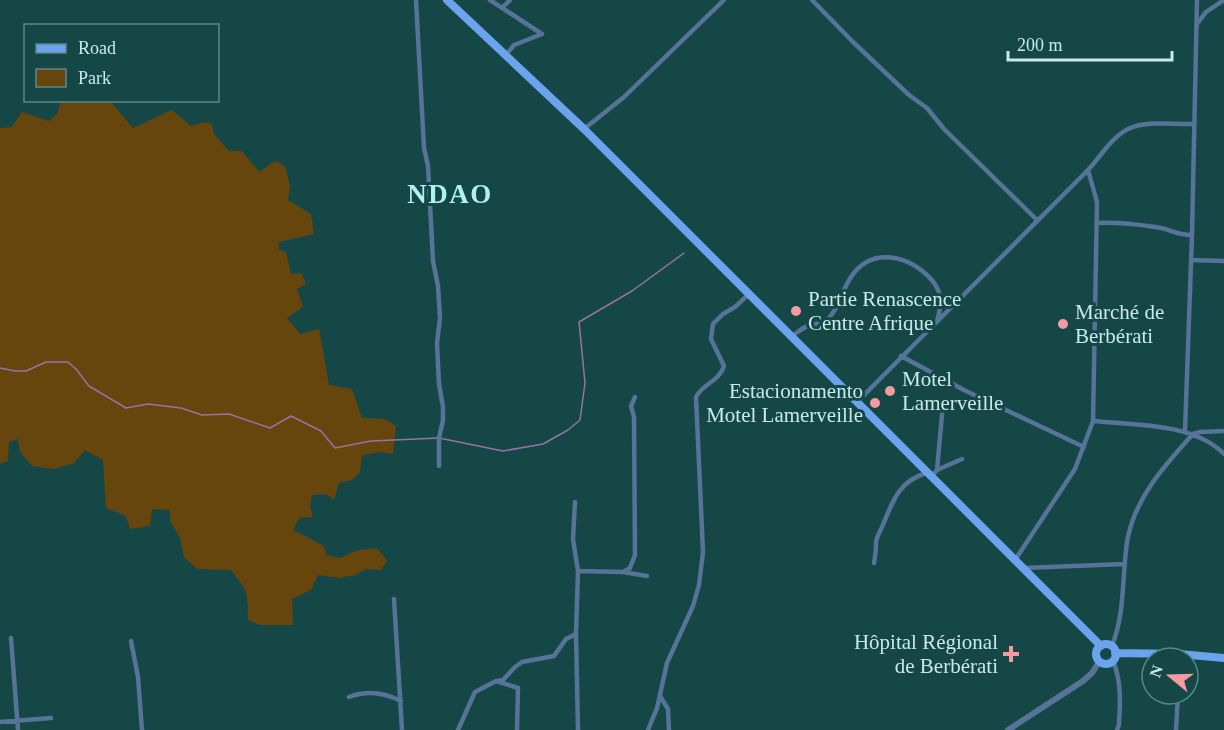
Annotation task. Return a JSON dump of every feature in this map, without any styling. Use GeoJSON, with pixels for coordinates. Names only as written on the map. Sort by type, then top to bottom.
{"type":"FeatureCollection","features":[{"type":"Feature","properties":{"kind":"main road"},"geometry":{"type":"LineString","coordinates":[[447,0],[584,129],[1101,646]]}},
{"type":"Feature","properties":{"kind":"main road"},"geometry":{"type":"LineString","coordinates":[[1113,654],[1108,645],[1101,646],[1096,654],[1099,662],[1104,664],[1113,654],[1140,655]]}},
{"type":"Feature","properties":{"kind":"main road"},"geometry":{"type":"LineString","coordinates":[[1200,657],[1224,658]]}},
{"type":"Feature","properties":{"kind":"street"},"geometry":{"type":"LineString","coordinates":[[416,0],[424,148],[428,166],[433,261],[438,286],[440,318],[437,343],[443,420],[439,438],[439,466]]}},
{"type":"Feature","properties":{"kind":"street"},"geometry":{"type":"LineString","coordinates":[[490,0],[542,34],[514,45],[505,56]]}},
{"type":"Feature","properties":{"kind":"street"},"geometry":{"type":"LineString","coordinates":[[502,8],[510,0]]}},
{"type":"Feature","properties":{"kind":"street"},"geometry":{"type":"LineString","coordinates":[[584,129],[624,97],[724,0]]}},
{"type":"Feature","properties":{"kind":"street"},"geometry":{"type":"LineString","coordinates":[[812,0],[909,95],[927,108],[944,129],[1037,220]]}},
{"type":"Feature","properties":{"kind":"street"},"geometry":{"type":"LineString","coordinates":[[1185,431],[1197,0]]}},
{"type":"Feature","properties":{"kind":"street"},"geometry":{"type":"LineString","coordinates":[[1197,24],[1206,12],[1224,0]]}},
{"type":"Feature","properties":{"kind":"street"},"geometry":{"type":"LineString","coordinates":[[858,401],[1088,170],[1116,138],[1139,125],[1194,124]]}},
{"type":"Feature","properties":{"kind":"street"},"geometry":{"type":"LineString","coordinates":[[1015,560],[1075,469],[1094,421],[1097,202],[1088,170]]}},
{"type":"Feature","properties":{"kind":"street"},"geometry":{"type":"LineString","coordinates":[[1097,223],[1121,222],[1156,227],[1175,234],[1192,235]]}},
{"type":"Feature","properties":{"kind":"street"},"geometry":{"type":"LineString","coordinates":[[792,336],[802,328],[826,321],[836,308],[851,276],[862,264],[886,256],[895,257],[923,271],[937,286],[941,295],[941,309],[937,322]]}},
{"type":"Feature","properties":{"kind":"street"},"geometry":{"type":"LineString","coordinates":[[1191,260],[1224,261]]}},
{"type":"Feature","properties":{"kind":"street"},"geometry":{"type":"LineString","coordinates":[[648,730],[660,696],[666,663],[693,606],[699,585],[703,552],[696,397],[699,391],[718,376],[724,366],[711,339],[713,324],[716,319],[735,307],[749,294]]}},
{"type":"Feature","properties":{"kind":"street"},"geometry":{"type":"LineString","coordinates":[[901,356],[964,390],[1084,447]]}},
{"type":"Feature","properties":{"kind":"street"},"geometry":{"type":"LineString","coordinates":[[623,572],[630,568],[635,555],[632,406],[635,397]]}},
{"type":"Feature","properties":{"kind":"street"},"geometry":{"type":"LineString","coordinates":[[937,470],[943,404]]}},
{"type":"Feature","properties":{"kind":"street"},"geometry":{"type":"LineString","coordinates":[[1094,421],[1185,431],[1216,445],[1224,454]]}},
{"type":"Feature","properties":{"kind":"street"},"geometry":{"type":"LineString","coordinates":[[1117,730],[1120,687],[1113,654],[1121,616],[1127,544],[1135,513],[1149,487],[1192,434],[1224,431]]}},
{"type":"Feature","properties":{"kind":"street"},"geometry":{"type":"LineString","coordinates":[[874,563],[877,551],[876,542],[893,500],[901,489],[913,477],[928,475],[962,459]]}},
{"type":"Feature","properties":{"kind":"street"},"geometry":{"type":"LineString","coordinates":[[575,502],[573,539],[578,572],[576,634],[578,730]]}},
{"type":"Feature","properties":{"kind":"street"},"geometry":{"type":"LineString","coordinates":[[1023,568],[1125,564]]}},
{"type":"Feature","properties":{"kind":"street"},"geometry":{"type":"LineString","coordinates":[[578,572],[623,572],[647,576]]}},
{"type":"Feature","properties":{"kind":"street"},"geometry":{"type":"LineString","coordinates":[[394,599],[402,730]]}},
{"type":"Feature","properties":{"kind":"street"},"geometry":{"type":"LineString","coordinates":[[458,730],[475,692],[496,681],[503,680],[515,666],[522,662],[554,656],[566,639],[576,634]]}},
{"type":"Feature","properties":{"kind":"street"},"geometry":{"type":"LineString","coordinates":[[11,638],[18,730]]}},
{"type":"Feature","properties":{"kind":"street"},"geometry":{"type":"LineString","coordinates":[[131,642],[138,677],[142,730]]}},
{"type":"Feature","properties":{"kind":"street"},"geometry":{"type":"LineString","coordinates":[[1008,730],[1083,681],[1099,662]]}},
{"type":"Feature","properties":{"kind":"street"},"geometry":{"type":"LineString","coordinates":[[496,681],[518,688],[517,730]]}},
{"type":"Feature","properties":{"kind":"street"},"geometry":{"type":"LineString","coordinates":[[350,697],[356,694],[376,693],[389,695],[401,701]]}},
{"type":"Feature","properties":{"kind":"street"},"geometry":{"type":"LineString","coordinates":[[660,696],[668,709],[669,730]]}},
{"type":"Feature","properties":{"kind":"street"},"geometry":{"type":"LineString","coordinates":[[1176,730],[1177,706]]}},
{"type":"Feature","properties":{"kind":"street"},"geometry":{"type":"LineString","coordinates":[[0,722],[51,718]]}},
{"type":"Feature","properties":{"kind":"green space"},"geometry":{"type":"Polygon","coordinates":[[[61,102],[111,102],[133,128],[172,110],[191,126],[204,122],[212,124],[214,134],[229,151],[242,151],[259,172],[275,161],[285,166],[290,186],[288,200],[311,214],[314,234],[279,242],[279,250],[286,252],[291,274],[301,273],[306,284],[297,289],[303,307],[287,318],[300,334],[319,329],[329,385],[352,389],[362,418],[385,419],[396,426],[393,454],[380,452],[362,455],[360,472],[352,480],[339,483],[334,500],[326,494],[312,495],[310,506],[313,517],[299,518],[293,530],[324,546],[326,555],[340,558],[358,550],[377,548],[387,561],[381,570],[366,569],[355,575],[339,578],[318,575],[311,590],[292,599],[293,625],[260,625],[248,620],[246,593],[231,570],[197,569],[184,557],[180,538],[170,521],[170,510],[152,509],[150,526],[130,529],[126,516],[106,508],[103,460],[85,450],[74,463],[54,469],[32,466],[20,452],[18,439],[9,442],[8,461],[0,464],[0,128],[12,127],[22,112],[49,121],[57,114],[61,102]]]}},
{"type":"Feature","properties":{"kind":"waterway"},"geometry":{"type":"LineString","coordinates":[[0,368],[26,371],[46,362],[68,362],[89,386],[126,408],[148,404],[181,408],[202,415],[229,414],[270,428],[291,416],[321,431],[335,448],[371,441],[439,438],[503,451],[543,444],[568,430],[580,420],[585,383],[579,322],[632,291],[684,253]]}},
{"type":"Feature","properties":{"kind":"place","name":"Partie Renascence Centre Afrique"},"geometry":{"type":"Point","coordinates":[796,311]}},
{"type":"Feature","properties":{"kind":"place","name":"Marché de Berbérati"},"geometry":{"type":"Point","coordinates":[1063,324]}},
{"type":"Feature","properties":{"kind":"place","name":"Motel Lamerveille"},"geometry":{"type":"Point","coordinates":[890,391]}},
{"type":"Feature","properties":{"kind":"place","name":"Estacionamento Motel Lamerveille"},"geometry":{"type":"Point","coordinates":[875,403]}},
{"type":"Feature","properties":{"kind":"place","name":"Hôpital Régional de Berbérati"},"geometry":{"type":"Point","coordinates":[1011,654]}},
{"type":"Feature","properties":{"kind":"district","name":"NDAO"},"geometry":{"type":"Point","coordinates":[450,194]}}]}
